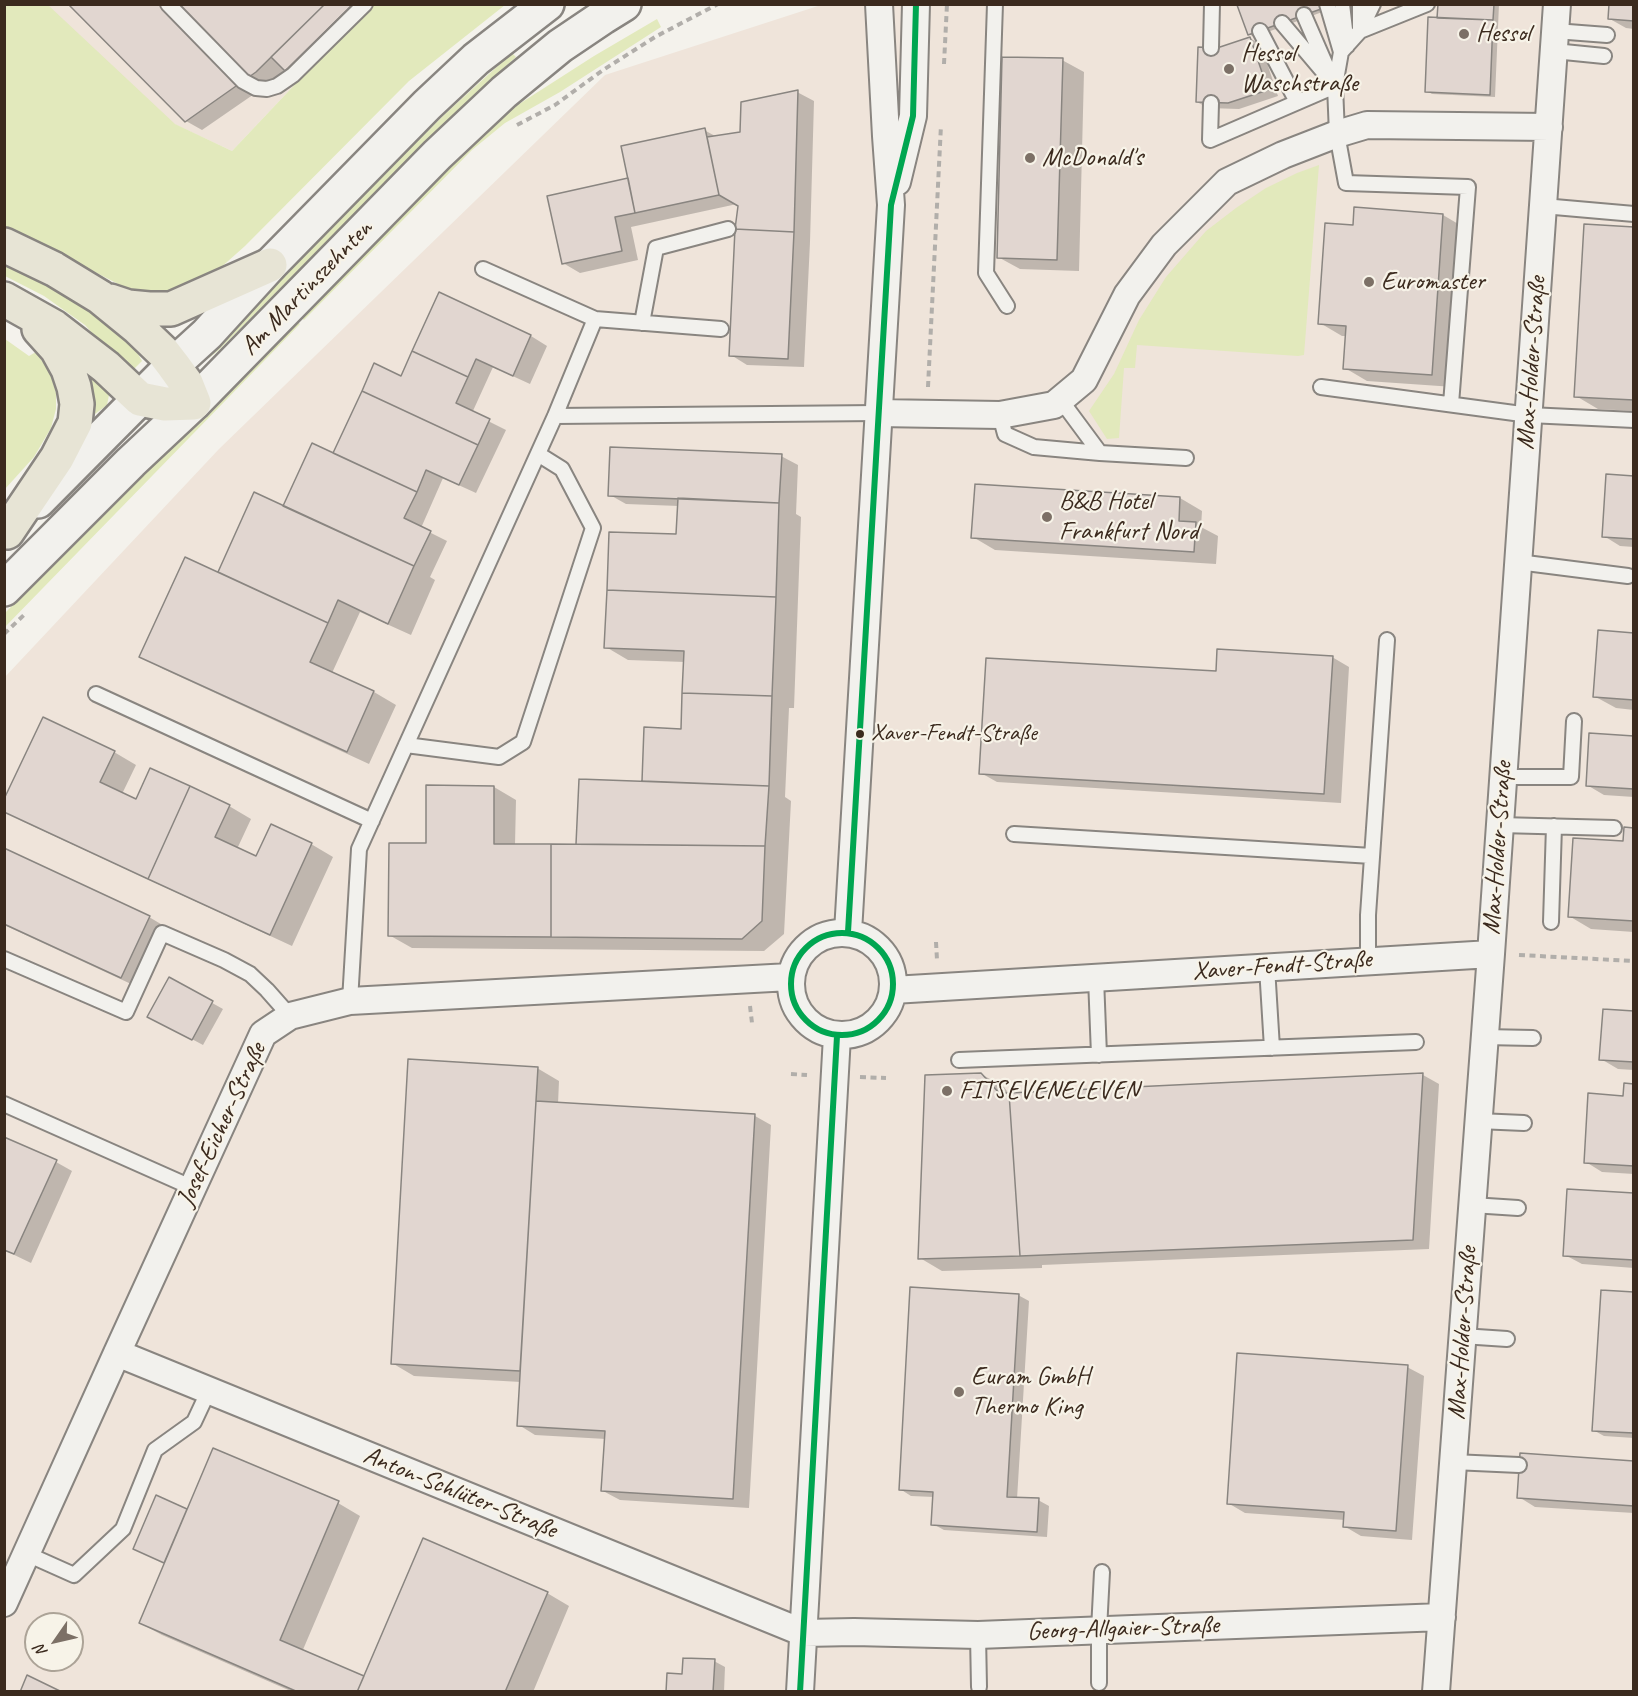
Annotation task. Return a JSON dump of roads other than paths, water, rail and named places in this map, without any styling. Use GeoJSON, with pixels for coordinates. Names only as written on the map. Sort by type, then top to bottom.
{"type":"FeatureCollection","features":[{"type":"Feature","properties":{"kind":"highway"},"geometry":{"type":"LineString","coordinates":[[4,245],[54,269],[100,297],[138,328],[174,365],[186,383],[194,403],[165,404],[141,399],[106,367],[54,327],[7,300]]}},
{"type":"Feature","properties":{"kind":"highway"},"geometry":{"type":"LineString","coordinates":[[100,297],[128,307],[171,309],[270,266]]}},
{"type":"Feature","properties":{"kind":"highway"},"geometry":{"type":"LineString","coordinates":[[6,533],[67,440],[75,423],[77,404],[68,369],[57,350],[7,300]]}},
{"type":"Feature","properties":{"kind":"main road","name":"Am Martinszehnten"},"geometry":{"type":"LineString","coordinates":[[6,533],[207,334],[427,105],[476,59],[547,4]]}},
{"type":"Feature","properties":{"kind":"main road","name":"Am Martinszehnten"},"geometry":{"type":"LineString","coordinates":[[17,599],[131,462],[194,403],[437,155],[504,92],[561,46],[624,4]]}},
{"type":"Feature","properties":{"kind":"street"},"geometry":{"type":"LineString","coordinates":[[866,4],[882,36]]}},
{"type":"Feature","properties":{"kind":"street"},"geometry":{"type":"LineString","coordinates":[[848,933],[891,205],[879,4]]}},
{"type":"Feature","properties":{"kind":"street"},"geometry":{"type":"LineString","coordinates":[[891,205],[913,116],[916,4]]}},
{"type":"Feature","properties":{"kind":"street","name":"Max-Holder-Straße"},"geometry":{"type":"LineString","coordinates":[[1436,1692],[1491,954],[1557,4]]}},
{"type":"Feature","properties":{"kind":"street"},"geometry":{"type":"LineString","coordinates":[[878,413],[1000,415],[1054,405],[1084,380],[1127,295],[1164,245],[1227,182],[1283,155],[1336,134],[1367,125],[1549,127]]}},
{"type":"Feature","properties":{"kind":"street"},"geometry":{"type":"LineString","coordinates":[[831,933],[848,933],[868,940],[885,955],[892,972],[893,990],[887,1009],[871,1027],[858,1033],[837,1036],[823,1033],[804,1020],[792,999],[790,977],[797,958],[810,942],[831,933]]}},
{"type":"Feature","properties":{"kind":"street","name":"Xaver-Fendt-Straße"},"geometry":{"type":"LineString","coordinates":[[893,990],[1491,954]]}},
{"type":"Feature","properties":{"kind":"street","name":"Josef-Eicher-Straße"},"geometry":{"type":"LineString","coordinates":[[7,1592],[27,1554],[263,1034],[290,1016],[350,1001],[790,977]]}},
{"type":"Feature","properties":{"kind":"street"},"geometry":{"type":"LineString","coordinates":[[800,1692],[837,1036]]}},
{"type":"Feature","properties":{"kind":"street","name":"Anton-Schlüter-Straße"},"geometry":{"type":"LineString","coordinates":[[117,1353],[804,1633]]}},
{"type":"Feature","properties":{"kind":"street","name":"Georg-Allgaier-Straße"},"geometry":{"type":"LineString","coordinates":[[804,1633],[978,1635],[1442,1617]]}},
{"type":"Feature","properties":{"kind":"lane"},"geometry":{"type":"LineString","coordinates":[[168,4],[243,81],[256,88],[267,89],[277,86],[293,75],[365,4]]}},
{"type":"Feature","properties":{"kind":"lane"},"geometry":{"type":"LineString","coordinates":[[995,4],[986,273],[1007,306]]}},
{"type":"Feature","properties":{"kind":"lane"},"geometry":{"type":"LineString","coordinates":[[1212,4],[1212,48]]}},
{"type":"Feature","properties":{"kind":"lane"},"geometry":{"type":"LineString","coordinates":[[1327,4],[1344,49]]}},
{"type":"Feature","properties":{"kind":"lane"},"geometry":{"type":"LineString","coordinates":[[1342,4],[1344,49],[1335,86],[1336,134],[1346,183],[1468,187],[1451,404]]}},
{"type":"Feature","properties":{"kind":"lane"},"geometry":{"type":"LineString","coordinates":[[1360,4],[1360,31]]}},
{"type":"Feature","properties":{"kind":"lane"},"geometry":{"type":"LineString","coordinates":[[1344,49],[1360,31],[1373,4]]}},
{"type":"Feature","properties":{"kind":"lane"},"geometry":{"type":"LineString","coordinates":[[1392,19],[1399,4]]}},
{"type":"Feature","properties":{"kind":"lane"},"geometry":{"type":"LineString","coordinates":[[1360,31],[1421,6]]}},
{"type":"Feature","properties":{"kind":"lane"},"geometry":{"type":"LineString","coordinates":[[1304,15],[1335,86]]}},
{"type":"Feature","properties":{"kind":"lane"},"geometry":{"type":"LineString","coordinates":[[1282,23],[1335,86]]}},
{"type":"Feature","properties":{"kind":"lane"},"geometry":{"type":"LineString","coordinates":[[1260,31],[1297,102]]}},
{"type":"Feature","properties":{"kind":"lane"},"geometry":{"type":"LineString","coordinates":[[1555,41],[1607,34]]}},
{"type":"Feature","properties":{"kind":"lane"},"geometry":{"type":"LineString","coordinates":[[1555,41],[1604,56]]}},
{"type":"Feature","properties":{"kind":"lane"},"geometry":{"type":"LineString","coordinates":[[1211,103],[1210,140],[1335,86]]}},
{"type":"Feature","properties":{"kind":"lane"},"geometry":{"type":"LineString","coordinates":[[1543,206],[1634,214]]}},
{"type":"Feature","properties":{"kind":"lane"},"geometry":{"type":"LineString","coordinates":[[642,323],[656,248],[729,229]]}},
{"type":"Feature","properties":{"kind":"lane"},"geometry":{"type":"LineString","coordinates":[[483,269],[595,319],[721,329]]}},
{"type":"Feature","properties":{"kind":"lane"},"geometry":{"type":"LineString","coordinates":[[350,1001],[359,849],[555,416],[595,319]]}},
{"type":"Feature","properties":{"kind":"lane"},"geometry":{"type":"LineString","coordinates":[[1322,387],[1529,415],[1634,420]]}},
{"type":"Feature","properties":{"kind":"lane"},"geometry":{"type":"LineString","coordinates":[[1060,399],[1100,453]]}},
{"type":"Feature","properties":{"kind":"lane"},"geometry":{"type":"LineString","coordinates":[[555,416],[878,413]]}},
{"type":"Feature","properties":{"kind":"lane"},"geometry":{"type":"LineString","coordinates":[[1000,415],[1005,434],[1034,447],[1186,458]]}},
{"type":"Feature","properties":{"kind":"lane"},"geometry":{"type":"LineString","coordinates":[[406,745],[499,757],[523,742],[593,528],[562,469],[537,454]]}},
{"type":"Feature","properties":{"kind":"lane"},"geometry":{"type":"LineString","coordinates":[[1518,562],[1628,576]]}},
{"type":"Feature","properties":{"kind":"lane"},"geometry":{"type":"LineString","coordinates":[[1368,961],[1368,915],[1387,640]]}},
{"type":"Feature","properties":{"kind":"lane"},"geometry":{"type":"LineString","coordinates":[[96,694],[372,821]]}},
{"type":"Feature","properties":{"kind":"lane"},"geometry":{"type":"LineString","coordinates":[[1503,777],[1571,777],[1574,721]]}},
{"type":"Feature","properties":{"kind":"lane"},"geometry":{"type":"LineString","coordinates":[[1500,825],[1614,828]]}},
{"type":"Feature","properties":{"kind":"lane"},"geometry":{"type":"LineString","coordinates":[[1551,922],[1554,826]]}},
{"type":"Feature","properties":{"kind":"lane"},"geometry":{"type":"LineString","coordinates":[[1014,834],[1372,856]]}},
{"type":"Feature","properties":{"kind":"lane"},"geometry":{"type":"LineString","coordinates":[[4,958],[126,1012],[162,933],[250,974],[290,1016]]}},
{"type":"Feature","properties":{"kind":"lane"},"geometry":{"type":"LineString","coordinates":[[1267,967],[1272,1048]]}},
{"type":"Feature","properties":{"kind":"lane"},"geometry":{"type":"LineString","coordinates":[[1096,978],[1099,1055]]}},
{"type":"Feature","properties":{"kind":"lane"},"geometry":{"type":"LineString","coordinates":[[1484,1036],[1533,1038]]}},
{"type":"Feature","properties":{"kind":"lane"},"geometry":{"type":"LineString","coordinates":[[959,1060],[1416,1041]]}},
{"type":"Feature","properties":{"kind":"lane"},"geometry":{"type":"LineString","coordinates":[[4,1104],[192,1188]]}},
{"type":"Feature","properties":{"kind":"lane"},"geometry":{"type":"LineString","coordinates":[[1478,1121],[1524,1123]]}},
{"type":"Feature","properties":{"kind":"lane"},"geometry":{"type":"LineString","coordinates":[[1472,1205],[1518,1208]]}},
{"type":"Feature","properties":{"kind":"lane"},"geometry":{"type":"LineString","coordinates":[[1462,1336],[1507,1339]]}},
{"type":"Feature","properties":{"kind":"lane"},"geometry":{"type":"LineString","coordinates":[[27,1554],[74,1575],[123,1529],[155,1450],[194,1422],[209,1390]]}},
{"type":"Feature","properties":{"kind":"lane"},"geometry":{"type":"LineString","coordinates":[[1454,1462],[1519,1465]]}},
{"type":"Feature","properties":{"kind":"lane"},"geometry":{"type":"LineString","coordinates":[[1099,1683],[1098,1630],[1102,1572]]}},
{"type":"Feature","properties":{"kind":"lane"},"geometry":{"type":"LineString","coordinates":[[978,1635],[979,1687]]}},
{"type":"Feature","properties":{"kind":"place","name":"Hessol"},"geometry":{"type":"Point","coordinates":[1464,34]}},
{"type":"Feature","properties":{"kind":"place","name":"Hessol Waschstraße"},"geometry":{"type":"Point","coordinates":[1229,69]}},
{"type":"Feature","properties":{"kind":"place","name":"McDonald's"},"geometry":{"type":"Point","coordinates":[1030,158]}},
{"type":"Feature","properties":{"kind":"place","name":"Euromaster"},"geometry":{"type":"Point","coordinates":[1369,282]}},
{"type":"Feature","properties":{"kind":"place","name":"B&B Hotel Frankfurt Nord"},"geometry":{"type":"Point","coordinates":[1047,517]}},
{"type":"Feature","properties":{"kind":"place","name":"Xaver-Fendt-Straße"},"geometry":{"type":"Point","coordinates":[860,734]}},
{"type":"Feature","properties":{"kind":"place","name":"FITSEVENELEVEN"},"geometry":{"type":"Point","coordinates":[947,1091]}},
{"type":"Feature","properties":{"kind":"place","name":"Euram GmbH Thermo King"},"geometry":{"type":"Point","coordinates":[959,1392]}}]}
